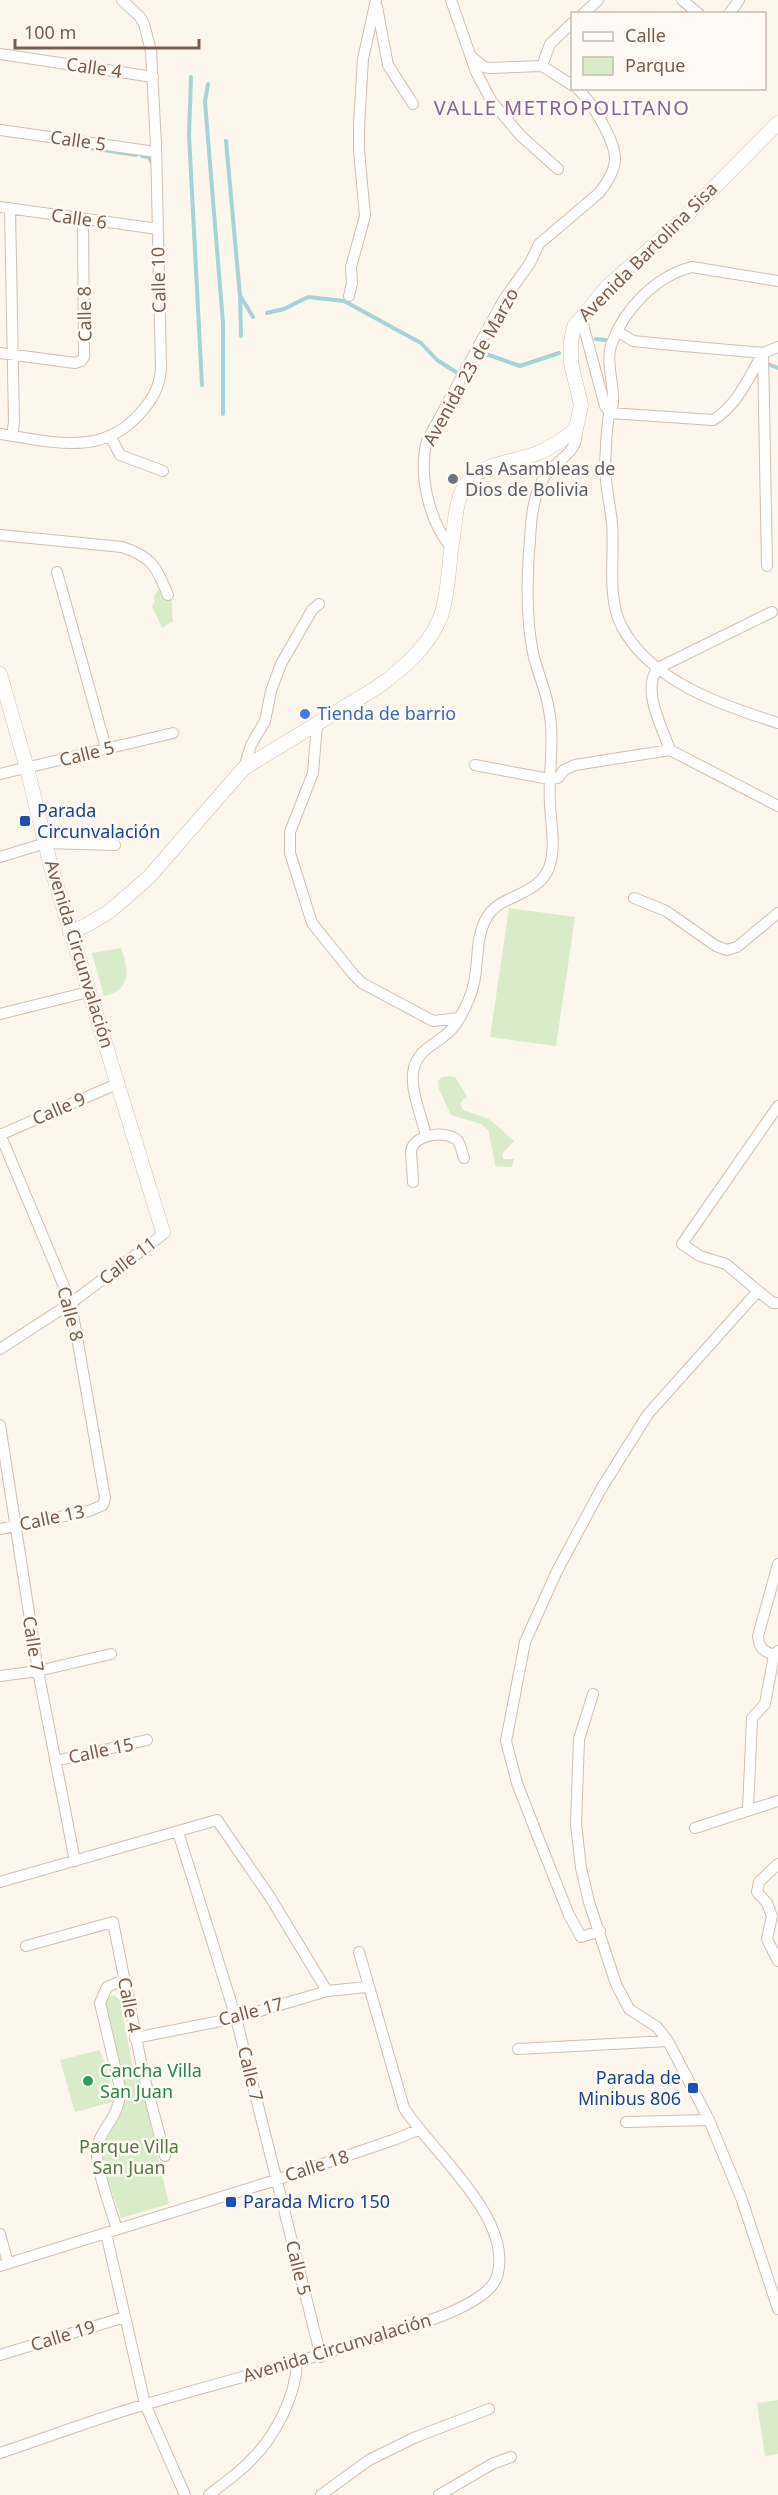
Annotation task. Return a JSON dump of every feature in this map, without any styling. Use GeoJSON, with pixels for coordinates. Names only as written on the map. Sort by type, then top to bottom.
{"type":"FeatureCollection","features":[{"type":"Feature","properties":{"kind":"street","name":"Calle 10"},"geometry":{"type":"LineString","coordinates":[[0,435],[83,443],[97,442],[111,437],[138,416],[154,395],[161,377],[156,152],[151,51],[140,16],[122,0]]}},
{"type":"Feature","properties":{"kind":"street"},"geometry":{"type":"LineString","coordinates":[[451,0],[476,72],[498,111],[521,136],[558,169]]}},
{"type":"Feature","properties":{"kind":"street"},"geometry":{"type":"LineString","coordinates":[[585,12],[598,0]]}},
{"type":"Feature","properties":{"kind":"street"},"geometry":{"type":"LineString","coordinates":[[682,0],[697,12]]}},
{"type":"Feature","properties":{"kind":"street"},"geometry":{"type":"LineString","coordinates":[[376,2],[388,65],[413,104]]}},
{"type":"Feature","properties":{"kind":"street"},"geometry":{"type":"LineString","coordinates":[[349,296],[352,283],[351,267],[365,216],[359,125],[363,59],[376,2]]}},
{"type":"Feature","properties":{"kind":"street"},"geometry":{"type":"LineString","coordinates":[[542,66],[550,44],[571,24]]}},
{"type":"Feature","properties":{"kind":"street","name":"Calle 4"},"geometry":{"type":"LineString","coordinates":[[0,54],[153,77]]}},
{"type":"Feature","properties":{"kind":"street"},"geometry":{"type":"LineString","coordinates":[[472,57],[477,63],[490,68],[542,66],[571,84]]}},
{"type":"Feature","properties":{"kind":"street","name":"Avenida 23 de Marzo"},"geometry":{"type":"LineString","coordinates":[[451,547],[444,538],[428,495],[423,464],[428,441],[503,300],[531,263],[539,244],[599,193],[610,177],[615,159],[594,108],[579,90]]}},
{"type":"Feature","properties":{"kind":"street","name":"Avenida Bartolina Sisa"},"geometry":{"type":"LineString","coordinates":[[576,429],[580,405],[572,363],[571,342],[574,327],[581,316],[608,287],[681,221],[778,123]]}},
{"type":"Feature","properties":{"kind":"street","name":"Calle 5"},"geometry":{"type":"LineString","coordinates":[[0,130],[156,152]]}},
{"type":"Feature","properties":{"kind":"street"},"geometry":{"type":"LineString","coordinates":[[5,208],[5,284],[13,354],[14,423],[12,436]]}},
{"type":"Feature","properties":{"kind":"street","name":"Calle 6"},"geometry":{"type":"LineString","coordinates":[[5,208],[158,229]]}},
{"type":"Feature","properties":{"kind":"street","name":"Calle 8"},"geometry":{"type":"LineString","coordinates":[[0,353],[75,363],[84,357],[83,219]]}},
{"type":"Feature","properties":{"kind":"street"},"geometry":{"type":"LineString","coordinates":[[778,280],[692,267],[683,270],[633,304],[611,344],[613,401],[605,467],[612,525],[614,596],[622,627],[638,648],[658,668],[697,694],[778,723]]}},
{"type":"Feature","properties":{"kind":"street"},"geometry":{"type":"LineString","coordinates":[[581,316],[605,406],[610,413]]}},
{"type":"Feature","properties":{"kind":"street"},"geometry":{"type":"LineString","coordinates":[[617,331],[633,341],[763,353],[778,347]]}},
{"type":"Feature","properties":{"kind":"street"},"geometry":{"type":"LineString","coordinates":[[610,413],[713,420],[721,416],[738,397],[763,353]]}},
{"type":"Feature","properties":{"kind":"street"},"geometry":{"type":"LineString","coordinates":[[763,353],[766,566]]}},
{"type":"Feature","properties":{"kind":"street"},"geometry":{"type":"LineString","coordinates":[[70,932],[86,926],[110,911],[149,877],[244,768],[391,677],[421,648],[442,611],[461,495],[469,481],[488,468],[524,458],[554,446],[576,429],[578,438],[575,445],[548,472],[537,494],[529,543],[529,618],[533,653],[546,694],[551,729],[549,779],[552,849],[549,869],[541,883],[500,904],[488,915],[477,942],[474,983],[459,1018],[455,1026],[426,1048],[417,1059],[413,1074],[426,1136]]}},
{"type":"Feature","properties":{"kind":"street"},"geometry":{"type":"LineString","coordinates":[[111,437],[120,455],[163,471]]}},
{"type":"Feature","properties":{"kind":"street"},"geometry":{"type":"LineString","coordinates":[[766,492],[778,492]]}},
{"type":"Feature","properties":{"kind":"street"},"geometry":{"type":"LineString","coordinates":[[0,535],[122,548],[135,552],[154,564],[168,595]]}},
{"type":"Feature","properties":{"kind":"street"},"geometry":{"type":"LineString","coordinates":[[57,572],[106,748]]}},
{"type":"Feature","properties":{"kind":"street"},"geometry":{"type":"LineString","coordinates":[[244,768],[251,745],[265,721],[273,684],[281,664],[312,610],[319,604]]}},
{"type":"Feature","properties":{"kind":"street"},"geometry":{"type":"LineString","coordinates":[[670,750],[652,696],[651,682],[658,668],[772,612]]}},
{"type":"Feature","properties":{"kind":"street","name":"Avenida Circunvalación"},"geometry":{"type":"LineString","coordinates":[[0,674],[27,768],[51,867],[163,1232]]}},
{"type":"Feature","properties":{"kind":"street"},"geometry":{"type":"LineString","coordinates":[[316,724],[313,773],[289,839],[290,854],[312,923],[362,983],[433,1021],[459,1018]]}},
{"type":"Feature","properties":{"kind":"street","name":"Calle 5"},"geometry":{"type":"LineString","coordinates":[[0,774],[173,733]]}},
{"type":"Feature","properties":{"kind":"street"},"geometry":{"type":"LineString","coordinates":[[475,765],[549,779],[558,778],[564,770],[575,765],[670,750],[778,806]]}},
{"type":"Feature","properties":{"kind":"street"},"geometry":{"type":"LineString","coordinates":[[0,857],[46,843],[114,845]]}},
{"type":"Feature","properties":{"kind":"street"},"geometry":{"type":"LineString","coordinates":[[634,898],[666,911],[716,946],[727,950],[737,947],[778,914]]}},
{"type":"Feature","properties":{"kind":"street"},"geometry":{"type":"LineString","coordinates":[[0,1014],[88,992]]}},
{"type":"Feature","properties":{"kind":"street","name":"Calle 9"},"geometry":{"type":"LineString","coordinates":[[0,1135],[119,1083]]}},
{"type":"Feature","properties":{"kind":"street"},"geometry":{"type":"LineString","coordinates":[[778,1106],[682,1244],[700,1256],[726,1264],[773,1303],[778,1303]]}},
{"type":"Feature","properties":{"kind":"street","name":"Calle 8"},"geometry":{"type":"LineString","coordinates":[[0,1135],[71,1303],[105,1498],[104,1505]]}},
{"type":"Feature","properties":{"kind":"street"},"geometry":{"type":"LineString","coordinates":[[413,1182],[412,1146],[419,1138],[426,1136],[455,1138],[459,1142],[464,1158]]}},
{"type":"Feature","properties":{"kind":"street","name":"Calle 11"},"geometry":{"type":"LineString","coordinates":[[0,1349],[71,1303],[161,1236],[163,1232]]}},
{"type":"Feature","properties":{"kind":"street"},"geometry":{"type":"LineString","coordinates":[[600,1931],[581,1937],[569,1915],[517,1783],[506,1740],[513,1694],[525,1642],[557,1571],[601,1489],[648,1414],[758,1291]]}},
{"type":"Feature","properties":{"kind":"street","name":"Calle 7"},"geometry":{"type":"LineString","coordinates":[[0,1427],[38,1671],[75,1861]]}},
{"type":"Feature","properties":{"kind":"street","name":"Calle 13"},"geometry":{"type":"LineString","coordinates":[[0,1529],[89,1511],[104,1505]]}},
{"type":"Feature","properties":{"kind":"street"},"geometry":{"type":"LineString","coordinates":[[747,1810],[752,1718],[765,1704],[776,1653],[764,1651],[759,1645],[758,1636],[778,1564]]}},
{"type":"Feature","properties":{"kind":"street"},"geometry":{"type":"LineString","coordinates":[[0,1676],[38,1671],[111,1654]]}},
{"type":"Feature","properties":{"kind":"street"},"geometry":{"type":"LineString","coordinates":[[593,1694],[579,1739],[576,1824],[581,1868],[589,1902],[616,1984],[629,2009],[657,2027],[668,2041],[709,2120],[742,2200],[777,2297],[778,2309]]}},
{"type":"Feature","properties":{"kind":"street","name":"Calle 15"},"geometry":{"type":"LineString","coordinates":[[55,1761],[147,1740]]}},
{"type":"Feature","properties":{"kind":"street"},"geometry":{"type":"LineString","coordinates":[[695,1828],[778,1801]]}},
{"type":"Feature","properties":{"kind":"street"},"geometry":{"type":"LineString","coordinates":[[0,1882],[217,1820],[270,1898],[327,1991]]}},
{"type":"Feature","properties":{"kind":"street","name":"Calle 7"},"geometry":{"type":"LineString","coordinates":[[178,1832],[236,2018],[276,2180]]}},
{"type":"Feature","properties":{"kind":"street"},"geometry":{"type":"LineString","coordinates":[[778,1864],[759,1882],[757,1892],[767,1904],[772,1916],[767,1939],[778,1960]]}},
{"type":"Feature","properties":{"kind":"street","name":"Calle 4"},"geometry":{"type":"LineString","coordinates":[[26,1946],[113,1922],[135,2038],[165,2156]]}},
{"type":"Feature","properties":{"kind":"street"},"geometry":{"type":"LineString","coordinates":[[359,1952],[399,2097],[418,2130]]}},
{"type":"Feature","properties":{"kind":"street"},"geometry":{"type":"LineString","coordinates":[[117,2229],[104,2187],[97,2146],[120,2102],[120,2088],[100,2003],[107,1987],[124,1980]]}},
{"type":"Feature","properties":{"kind":"street","name":"Calle 17"},"geometry":{"type":"LineString","coordinates":[[135,2038],[236,2018],[327,1991],[367,1987]]}},
{"type":"Feature","properties":{"kind":"street"},"geometry":{"type":"LineString","coordinates":[[518,2049],[668,2041]]}},
{"type":"Feature","properties":{"kind":"street"},"geometry":{"type":"LineString","coordinates":[[626,2122],[709,2120]]}},
{"type":"Feature","properties":{"kind":"street","name":"Avenida Circunvalación"},"geometry":{"type":"LineString","coordinates":[[0,2453],[145,2404],[321,2357],[449,2313],[479,2297],[493,2285],[498,2274],[498,2246],[493,2229],[467,2185],[418,2130]]}},
{"type":"Feature","properties":{"kind":"street","name":"Calle 18"},"geometry":{"type":"LineString","coordinates":[[4,2264],[276,2180],[418,2130]]}},
{"type":"Feature","properties":{"kind":"street","name":"Calle 5"},"geometry":{"type":"LineString","coordinates":[[276,2180],[321,2357]]}},
{"type":"Feature","properties":{"kind":"street"},"geometry":{"type":"LineString","coordinates":[[106,2233],[145,2404],[185,2495]]}},
{"type":"Feature","properties":{"kind":"street"},"geometry":{"type":"LineString","coordinates":[[0,2234],[4,2264]]}},
{"type":"Feature","properties":{"kind":"street","name":"Calle 19"},"geometry":{"type":"LineString","coordinates":[[0,2355],[125,2318]]}},
{"type":"Feature","properties":{"kind":"street"},"geometry":{"type":"LineString","coordinates":[[209,2495],[252,2460],[266,2443],[291,2395],[296,2380],[297,2364]]}},
{"type":"Feature","properties":{"kind":"street"},"geometry":{"type":"LineString","coordinates":[[321,2495],[369,2460],[416,2437],[489,2409]]}},
{"type":"Feature","properties":{"kind":"street"},"geometry":{"type":"LineString","coordinates":[[439,2495],[492,2464],[511,2457]]}},
{"type":"Feature","properties":{"kind":"green space"},"geometry":{"type":"Polygon","coordinates":[[[158,590],[171,593],[173,621],[162,628],[152,606],[158,590]]]}},
{"type":"Feature","properties":{"kind":"green space"},"geometry":{"type":"Polygon","coordinates":[[[509,908],[575,917],[556,1046],[490,1037],[509,908]]]}},
{"type":"Feature","properties":{"kind":"green space"},"geometry":{"type":"Polygon","coordinates":[[[121,948],[127,971],[124,984],[120,989],[104,996],[92,953],[121,948]]]}},
{"type":"Feature","properties":{"kind":"green space"},"geometry":{"type":"Polygon","coordinates":[[[442,1077],[455,1077],[467,1096],[460,1103],[463,1110],[489,1119],[514,1141],[502,1154],[503,1159],[514,1159],[512,1167],[495,1166],[489,1131],[481,1124],[451,1115],[439,1089],[438,1081],[442,1077]]]}},
{"type":"Feature","properties":{"kind":"green space","name":"Parque Villa San Juan"},"geometry":{"type":"Polygon","coordinates":[[[114,1995],[120,2000],[134,2075],[139,2074],[169,2204],[121,2218],[99,2155],[122,2108],[106,2004],[106,1999],[114,1995]]]}},
{"type":"Feature","properties":{"kind":"green space","name":"Cancha Villa San Juan"},"geometry":{"type":"Polygon","coordinates":[[[100,2050],[117,2101],[75,2112],[60,2060],[100,2050]]]}},
{"type":"Feature","properties":{"kind":"green space"},"geometry":{"type":"Polygon","coordinates":[[[778,2400],[778,2454],[765,2456],[757,2403],[778,2400]]]}},
{"type":"Feature","properties":{"kind":"waterway"},"geometry":{"type":"LineString","coordinates":[[191,77],[189,135],[202,385]]}},
{"type":"Feature","properties":{"kind":"waterway"},"geometry":{"type":"LineString","coordinates":[[208,84],[205,102],[223,323],[223,414]]}},
{"type":"Feature","properties":{"kind":"waterway"},"geometry":{"type":"LineString","coordinates":[[226,141],[240,296],[241,336]]}},
{"type":"Feature","properties":{"kind":"waterway"},"geometry":{"type":"LineString","coordinates":[[57,143],[136,155]]}},
{"type":"Feature","properties":{"kind":"waterway"},"geometry":{"type":"LineString","coordinates":[[142,156],[149,157],[152,163]]}},
{"type":"Feature","properties":{"kind":"waterway"},"geometry":{"type":"LineString","coordinates":[[241,297],[253,317]]}},
{"type":"Feature","properties":{"kind":"waterway"},"geometry":{"type":"LineString","coordinates":[[267,313],[284,309],[308,297],[344,301],[421,343],[437,360],[459,374]]}},
{"type":"Feature","properties":{"kind":"waterway"},"geometry":{"type":"LineString","coordinates":[[596,339],[605,340]]}},
{"type":"Feature","properties":{"kind":"waterway"},"geometry":{"type":"LineString","coordinates":[[486,354],[520,366],[559,353]]}},
{"type":"Feature","properties":{"kind":"waterway"},"geometry":{"type":"LineString","coordinates":[[768,364],[778,368]]}},
{"type":"Feature","properties":{"kind":"place","name":"Las Asambleas de Dios de Bolivia"},"geometry":{"type":"Point","coordinates":[453,479]}},
{"type":"Feature","properties":{"kind":"place","name":"Tienda de barrio"},"geometry":{"type":"Point","coordinates":[305,714]}},
{"type":"Feature","properties":{"kind":"place","name":"Parada Circunvalación"},"geometry":{"type":"Point","coordinates":[25,821]}},
{"type":"Feature","properties":{"kind":"place","name":"Cancha Villa San Juan"},"geometry":{"type":"Point","coordinates":[88,2081]}},
{"type":"Feature","properties":{"kind":"place","name":"Parada de Minibus 806"},"geometry":{"type":"Point","coordinates":[693,2088]}},
{"type":"Feature","properties":{"kind":"place","name":"Parada Micro 150"},"geometry":{"type":"Point","coordinates":[231,2202]}},
{"type":"Feature","properties":{"kind":"district","name":"VALLE METROPOLITANO"},"geometry":{"type":"Point","coordinates":[562,108]}}]}
